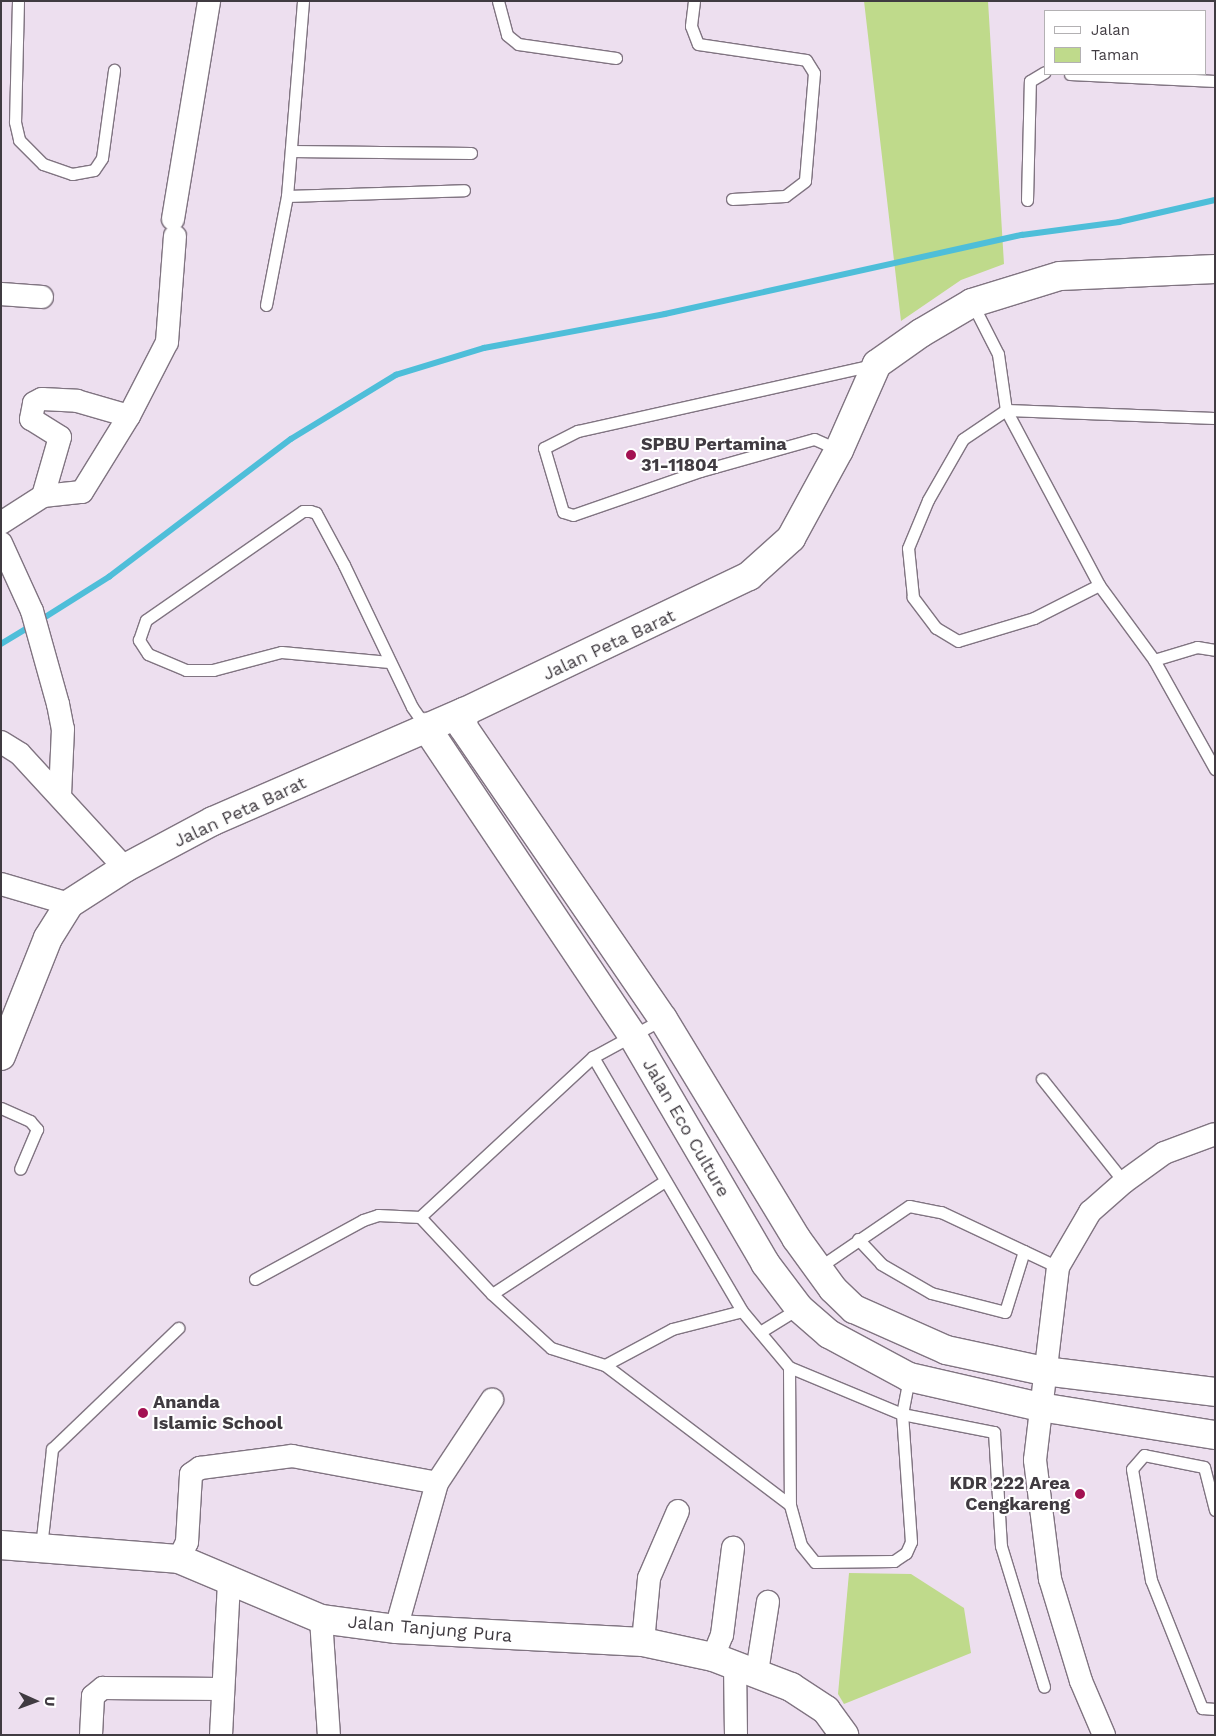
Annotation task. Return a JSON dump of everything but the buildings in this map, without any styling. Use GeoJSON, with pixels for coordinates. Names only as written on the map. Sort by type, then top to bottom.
{"type":"FeatureCollection","features":[{"type":"Feature","properties":{"kind":"street"},"geometry":{"type":"LineString","coordinates":[[1,523],[43,496],[82,492],[129,416],[167,342],[174,228],[209,1]]}},
{"type":"Feature","properties":{"kind":"street"},"geometry":{"type":"LineString","coordinates":[[877,364],[972,304],[1060,276],[1215,269]]}},
{"type":"Feature","properties":{"kind":"street"},"geometry":{"type":"LineString","coordinates":[[1,294],[42,297]]}},
{"type":"Feature","properties":{"kind":"street","name":"Jalan Peta Barat"},"geometry":{"type":"LineString","coordinates":[[3,1050],[48,938],[69,904],[125,868],[213,822],[426,727],[464,712],[749,576],[791,538],[839,450],[877,364]]}},
{"type":"Feature","properties":{"kind":"street"},"geometry":{"type":"LineString","coordinates":[[43,496],[60,437],[31,419],[34,403],[42,399],[77,401],[129,416]]}},
{"type":"Feature","properties":{"kind":"street"},"geometry":{"type":"LineString","coordinates":[[1,544],[32,611],[64,730],[60,796]]}},
{"type":"Feature","properties":{"kind":"street","name":"Jalan Eco Culture"},"geometry":{"type":"LineString","coordinates":[[464,712],[463,728],[663,1019],[816,1269],[854,1310],[946,1350],[1044,1371],[1215,1392]]}},
{"type":"Feature","properties":{"kind":"street","name":"Jalan Eco Culture"},"geometry":{"type":"LineString","coordinates":[[426,727],[632,1035],[765,1263],[799,1308],[829,1334],[908,1377],[1040,1407],[1215,1435]]}},
{"type":"Feature","properties":{"kind":"street"},"geometry":{"type":"LineString","coordinates":[[1,742],[20,754],[125,868]]}},
{"type":"Feature","properties":{"kind":"street"},"geometry":{"type":"LineString","coordinates":[[1,884],[69,904]]}},
{"type":"Feature","properties":{"kind":"street"},"geometry":{"type":"LineString","coordinates":[[1104,1735],[1081,1681],[1050,1579],[1035,1460],[1044,1371],[1058,1267],[1090,1212],[1124,1182],[1164,1153],[1215,1134]]}},
{"type":"Feature","properties":{"kind":"street"},"geometry":{"type":"LineString","coordinates":[[765,1263],[796,1238]]}},
{"type":"Feature","properties":{"kind":"street"},"geometry":{"type":"LineString","coordinates":[[396,1629],[437,1483],[492,1400]]}},
{"type":"Feature","properties":{"kind":"street"},"geometry":{"type":"LineString","coordinates":[[179,1559],[187,1542],[190,1474],[200,1468],[292,1456],[437,1483]]}},
{"type":"Feature","properties":{"kind":"street"},"geometry":{"type":"LineString","coordinates":[[643,1642],[649,1578],[678,1511]]}},
{"type":"Feature","properties":{"kind":"street","name":"Jalan Tanjung Pura"},"geometry":{"type":"LineString","coordinates":[[1,1544],[179,1559],[229,1583],[321,1619],[396,1629],[643,1642],[735,1665],[791,1687],[826,1710],[844,1735]]}},
{"type":"Feature","properties":{"kind":"street"},"geometry":{"type":"LineString","coordinates":[[733,1548],[722,1635],[735,1665],[736,1735]]}},
{"type":"Feature","properties":{"kind":"street"},"geometry":{"type":"LineString","coordinates":[[221,1735],[221,1689],[229,1583]]}},
{"type":"Feature","properties":{"kind":"street"},"geometry":{"type":"LineString","coordinates":[[735,1665],[768,1602]]}},
{"type":"Feature","properties":{"kind":"street"},"geometry":{"type":"LineString","coordinates":[[321,1619],[329,1735]]}},
{"type":"Feature","properties":{"kind":"street"},"geometry":{"type":"LineString","coordinates":[[91,1735],[93,1696],[103,1688],[221,1689]]}},
{"type":"Feature","properties":{"kind":"lane"},"geometry":{"type":"LineString","coordinates":[[18,1],[14,122],[19,140],[43,164],[72,174],[94,170],[102,158],[114,70]]}},
{"type":"Feature","properties":{"kind":"lane"},"geometry":{"type":"LineString","coordinates":[[266,305],[287,196],[303,1]]}},
{"type":"Feature","properties":{"kind":"lane"},"geometry":{"type":"LineString","coordinates":[[498,1],[506,35],[518,44],[616,58]]}},
{"type":"Feature","properties":{"kind":"lane"},"geometry":{"type":"LineString","coordinates":[[694,1],[690,26],[698,44],[806,60],[814,73],[805,181],[785,196],[732,199]]}},
{"type":"Feature","properties":{"kind":"lane"},"geometry":{"type":"LineString","coordinates":[[1027,200],[1030,81],[1044,73]]}},
{"type":"Feature","properties":{"kind":"lane"},"geometry":{"type":"LineString","coordinates":[[1091,75],[1215,81]]}},
{"type":"Feature","properties":{"kind":"lane"},"geometry":{"type":"LineString","coordinates":[[291,151],[471,153]]}},
{"type":"Feature","properties":{"kind":"lane"},"geometry":{"type":"LineString","coordinates":[[287,196],[464,190]]}},
{"type":"Feature","properties":{"kind":"lane"},"geometry":{"type":"LineString","coordinates":[[972,304],[998,354],[1006,410],[1099,585],[1154,660],[1215,769]]}},
{"type":"Feature","properties":{"kind":"lane"},"geometry":{"type":"LineString","coordinates":[[839,450],[814,439],[700,471],[573,515],[563,512],[544,448],[578,431],[877,364]]}},
{"type":"Feature","properties":{"kind":"lane"},"geometry":{"type":"LineString","coordinates":[[1099,585],[1034,618],[958,641],[936,628],[913,597],[908,548],[928,500],[964,439],[1006,410],[1215,418]]}},
{"type":"Feature","properties":{"kind":"lane"},"geometry":{"type":"LineString","coordinates":[[390,662],[281,652],[213,670],[186,670],[148,654],[139,640],[146,620],[303,511],[310,511],[316,513],[344,565],[390,662],[426,727]]}},
{"type":"Feature","properties":{"kind":"lane"},"geometry":{"type":"LineString","coordinates":[[1154,660],[1197,647],[1215,650]]}},
{"type":"Feature","properties":{"kind":"lane"},"geometry":{"type":"LineString","coordinates":[[255,1279],[363,1220],[378,1216],[420,1217],[593,1057],[663,1019]]}},
{"type":"Feature","properties":{"kind":"lane"},"geometry":{"type":"LineString","coordinates":[[593,1057],[663,1182],[742,1310],[789,1367],[902,1414],[994,1432],[1001,1546],[1044,1687]]}},
{"type":"Feature","properties":{"kind":"lane"},"geometry":{"type":"LineString","coordinates":[[1042,1079],[1124,1182]]}},
{"type":"Feature","properties":{"kind":"lane"},"geometry":{"type":"LineString","coordinates":[[1,1108],[30,1121],[37,1129],[20,1169]]}},
{"type":"Feature","properties":{"kind":"lane"},"geometry":{"type":"LineString","coordinates":[[492,1294],[663,1182]]}},
{"type":"Feature","properties":{"kind":"lane"},"geometry":{"type":"LineString","coordinates":[[816,1269],[909,1206],[941,1212],[1058,1267]]}},
{"type":"Feature","properties":{"kind":"lane"},"geometry":{"type":"LineString","coordinates":[[420,1217],[492,1294],[551,1348],[605,1365],[790,1505]]}},
{"type":"Feature","properties":{"kind":"lane"},"geometry":{"type":"LineString","coordinates":[[858,1239],[882,1264],[931,1293],[1005,1312],[1024,1251]]}},
{"type":"Feature","properties":{"kind":"lane"},"geometry":{"type":"LineString","coordinates":[[760,1332],[799,1308]]}},
{"type":"Feature","properties":{"kind":"lane"},"geometry":{"type":"LineString","coordinates":[[605,1365],[672,1329],[742,1310]]}},
{"type":"Feature","properties":{"kind":"lane"},"geometry":{"type":"LineString","coordinates":[[40,1547],[52,1449],[178,1328]]}},
{"type":"Feature","properties":{"kind":"lane"},"geometry":{"type":"LineString","coordinates":[[789,1367],[790,1505],[801,1545],[815,1562],[894,1561],[906,1552],[911,1542],[902,1414],[908,1377]]}},
{"type":"Feature","properties":{"kind":"lane"},"geometry":{"type":"LineString","coordinates":[[1215,1510],[1204,1467],[1144,1455],[1132,1469],[1151,1580],[1202,1708],[1215,1709]]}},
{"type":"Feature","properties":{"kind":"green space"},"geometry":{"type":"Polygon","coordinates":[[[864,1],[988,1],[1004,264],[961,280],[901,321],[864,1]]]}},
{"type":"Feature","properties":{"kind":"green space"},"geometry":{"type":"Polygon","coordinates":[[[849,1573],[911,1574],[964,1608],[971,1653],[844,1704],[838,1694],[849,1573]]]}},
{"type":"Feature","properties":{"kind":"waterway"},"geometry":{"type":"LineString","coordinates":[[39,621],[109,577],[291,439],[396,375],[484,348],[665,314],[1022,235],[1119,222],[1215,200]]}},
{"type":"Feature","properties":{"kind":"waterway"},"geometry":{"type":"LineString","coordinates":[[1,644],[31,626]]}},
{"type":"Feature","properties":{"kind":"place","name":"SPBU Pertamina 31-11804"},"geometry":{"type":"Point","coordinates":[631,455]}},
{"type":"Feature","properties":{"kind":"place","name":"Ananda Islamic School"},"geometry":{"type":"Point","coordinates":[143,1413]}},
{"type":"Feature","properties":{"kind":"place","name":"KDR 222 Area Cengkareng"},"geometry":{"type":"Point","coordinates":[1080,1494]}}]}
